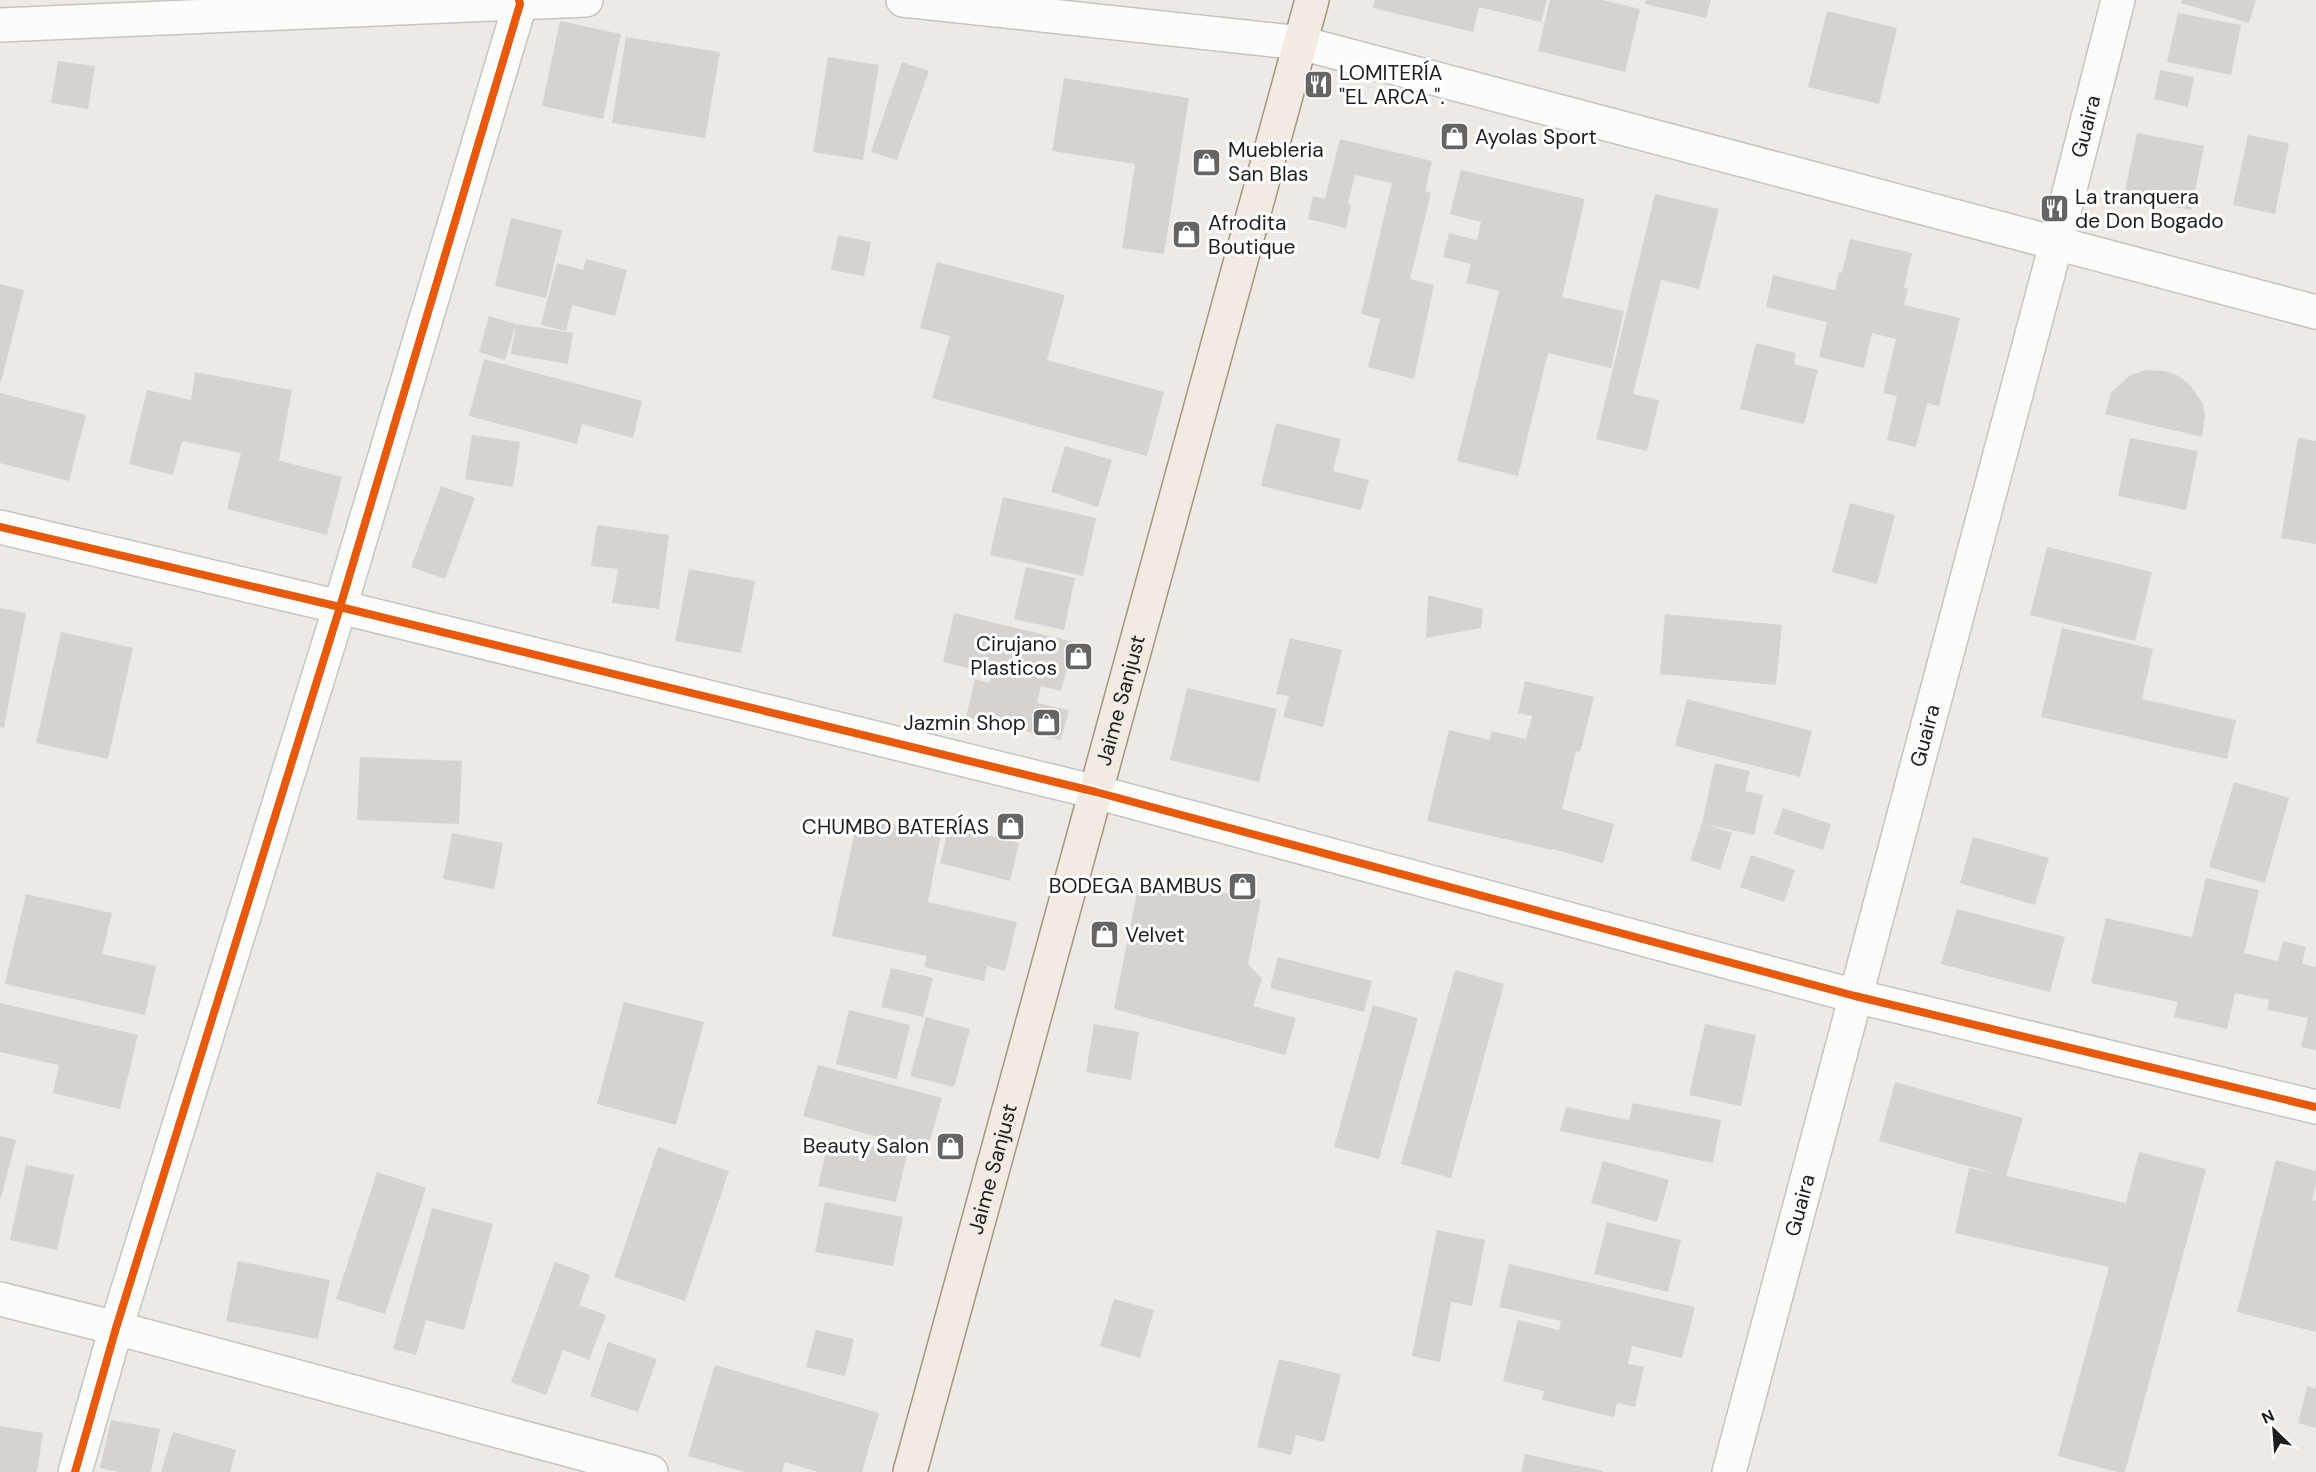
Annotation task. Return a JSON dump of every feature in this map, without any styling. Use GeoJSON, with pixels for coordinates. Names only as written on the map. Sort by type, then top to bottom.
{"type":"FeatureCollection","features":[{"type":"Feature","properties":{"kind":"main road","name":"Jaime Sanjust"},"geometry":{"type":"LineString","coordinates":[[910,1472],[1312,0]]}},
{"type":"Feature","properties":{"kind":"street"},"geometry":{"type":"LineString","coordinates":[[0,25],[586,0]]}},
{"type":"Feature","properties":{"kind":"street"},"geometry":{"type":"LineString","coordinates":[[903,0],[1301,43],[2316,312]]}},
{"type":"Feature","properties":{"kind":"street","name":"Guaira"},"geometry":{"type":"LineString","coordinates":[[1729,1472],[2056,244],[2118,0]]}},
{"type":"Feature","properties":{"kind":"street"},"geometry":{"type":"LineString","coordinates":[[75,1472],[116,1328],[340,607],[520,2]]}},
{"type":"Feature","properties":{"kind":"street"},"geometry":{"type":"LineString","coordinates":[[0,526],[1096,792],[1856,996],[2316,1107]]}},
{"type":"Feature","properties":{"kind":"street"},"geometry":{"type":"LineString","coordinates":[[0,1299],[651,1472]]}},
{"type":"Feature","properties":{"kind":"building"},"geometry":{"type":"Polygon","coordinates":[[[1375,0],[1547,0],[1541,22],[1479,7],[1473,32],[1373,8],[1375,0]]]}},
{"type":"Feature","properties":{"kind":"building"},"geometry":{"type":"Polygon","coordinates":[[[1550,0],[1602,0],[1640,9],[1625,72],[1538,51],[1550,0]]]}},
{"type":"Feature","properties":{"kind":"building"},"geometry":{"type":"Polygon","coordinates":[[[1646,0],[1711,0],[1706,18],[1645,4],[1646,0]]]}},
{"type":"Feature","properties":{"kind":"building"},"geometry":{"type":"Polygon","coordinates":[[[2182,0],[2256,0],[2249,23],[2181,3],[2182,0]]]}},
{"type":"Feature","properties":{"kind":"building"},"geometry":{"type":"Polygon","coordinates":[[[1827,11],[1897,28],[1879,104],[1808,87],[1827,11]]]}},
{"type":"Feature","properties":{"kind":"building"},"geometry":{"type":"Polygon","coordinates":[[[2178,13],[2241,25],[2231,75],[2167,62],[2178,13]]]}},
{"type":"Feature","properties":{"kind":"building"},"geometry":{"type":"Polygon","coordinates":[[[560,21],[621,34],[603,119],[542,106],[560,21]]]}},
{"type":"Feature","properties":{"kind":"building"},"geometry":{"type":"Polygon","coordinates":[[[626,37],[720,52],[705,138],[612,123],[626,37]]]}},
{"type":"Feature","properties":{"kind":"building"},"geometry":{"type":"Polygon","coordinates":[[[828,57],[879,65],[863,160],[813,152],[828,57]]]}},
{"type":"Feature","properties":{"kind":"building"},"geometry":{"type":"Polygon","coordinates":[[[58,61],[95,66],[88,109],[51,103],[58,61]]]}},
{"type":"Feature","properties":{"kind":"building"},"geometry":{"type":"Polygon","coordinates":[[[902,62],[929,71],[897,160],[871,152],[902,62]]]}},
{"type":"Feature","properties":{"kind":"building"},"geometry":{"type":"Polygon","coordinates":[[[2160,70],[2194,77],[2188,107],[2154,99],[2160,70]]]}},
{"type":"Feature","properties":{"kind":"building"},"geometry":{"type":"Polygon","coordinates":[[[1064,78],[1189,98],[1164,254],[1122,248],[1135,164],[1052,151],[1064,78]]]}},
{"type":"Feature","properties":{"kind":"building"},"geometry":{"type":"Polygon","coordinates":[[[2137,133],[2204,146],[2191,210],[2124,196],[2137,133]]]}},
{"type":"Feature","properties":{"kind":"building"},"geometry":{"type":"Polygon","coordinates":[[[2248,135],[2289,143],[2275,214],[2233,205],[2248,135]]]}},
{"type":"Feature","properties":{"kind":"building"},"geometry":{"type":"Polygon","coordinates":[[[1340,139],[1432,161],[1425,191],[1431,193],[1410,279],[1434,285],[1414,379],[1368,367],[1380,319],[1361,314],[1392,183],[1355,175],[1348,204],[1351,205],[1346,228],[1308,219],[1313,196],[1325,199],[1340,139]]]}},
{"type":"Feature","properties":{"kind":"building"},"geometry":{"type":"Polygon","coordinates":[[[1461,170],[1585,199],[1562,297],[1624,311],[1611,368],[1548,353],[1518,476],[1457,461],[1499,291],[1466,283],[1471,264],[1443,257],[1449,233],[1477,240],[1481,222],[1450,214],[1461,170]]]}},
{"type":"Feature","properties":{"kind":"building"},"geometry":{"type":"Polygon","coordinates":[[[1655,194],[1719,209],[1699,289],[1661,280],[1633,394],[1659,400],[1647,451],[1596,439],[1655,194]]]}},
{"type":"Feature","properties":{"kind":"building"},"geometry":{"type":"Polygon","coordinates":[[[511,218],[562,230],[546,298],[495,286],[511,218]]]}},
{"type":"Feature","properties":{"kind":"building"},"geometry":{"type":"Polygon","coordinates":[[[838,235],[871,242],[864,276],[831,270],[838,235]]]}},
{"type":"Feature","properties":{"kind":"building"},"geometry":{"type":"Polygon","coordinates":[[[1850,239],[1912,253],[1904,287],[1908,289],[1904,305],[1960,318],[1939,406],[1927,403],[1916,447],[1887,440],[1897,396],[1883,393],[1896,339],[1872,333],[1864,368],[1819,357],[1827,322],[1766,307],[1773,275],[1835,290],[1839,272],[1842,273],[1850,239]]]}},
{"type":"Feature","properties":{"kind":"building"},"geometry":{"type":"Polygon","coordinates":[[[586,259],[627,270],[615,316],[572,305],[566,331],[541,325],[557,263],[583,270],[586,259]]]}},
{"type":"Feature","properties":{"kind":"building"},"geometry":{"type":"Polygon","coordinates":[[[937,262],[1065,295],[1047,360],[1164,392],[1147,456],[932,398],[950,336],[920,328],[937,262]]]}},
{"type":"Feature","properties":{"kind":"building"},"geometry":{"type":"Polygon","coordinates":[[[0,284],[24,290],[1,382],[0,382],[0,284]]]}},
{"type":"Feature","properties":{"kind":"building"},"geometry":{"type":"Polygon","coordinates":[[[489,316],[516,324],[505,360],[479,352],[489,316]]]}},
{"type":"Feature","properties":{"kind":"building"},"geometry":{"type":"Polygon","coordinates":[[[516,324],[573,333],[568,364],[511,354],[516,324]]]}},
{"type":"Feature","properties":{"kind":"building"},"geometry":{"type":"Polygon","coordinates":[[[1756,343],[1796,353],[1794,364],[1818,370],[1804,424],[1740,409],[1756,343]]]}},
{"type":"Feature","properties":{"kind":"building"},"geometry":{"type":"Polygon","coordinates":[[[484,359],[642,401],[633,438],[582,424],[577,444],[469,416],[484,359]]]}},
{"type":"Feature","properties":{"kind":"building"},"geometry":{"type":"Polygon","coordinates":[[[2146,370],[2165,371],[2179,376],[2190,385],[2203,404],[2205,416],[2202,437],[2105,414],[2111,393],[2129,376],[2146,370]]]}},
{"type":"Feature","properties":{"kind":"building"},"geometry":{"type":"Polygon","coordinates":[[[195,372],[292,390],[279,460],[269,458],[342,477],[327,535],[227,509],[241,453],[182,441],[173,475],[129,464],[147,390],[191,400],[195,372]]]}},
{"type":"Feature","properties":{"kind":"building"},"geometry":{"type":"Polygon","coordinates":[[[0,393],[86,415],[69,481],[0,463],[0,393]]]}},
{"type":"Feature","properties":{"kind":"building"},"geometry":{"type":"Polygon","coordinates":[[[1276,423],[1341,439],[1333,471],[1369,480],[1361,510],[1261,486],[1276,423]]]}},
{"type":"Feature","properties":{"kind":"building"},"geometry":{"type":"Polygon","coordinates":[[[472,435],[520,442],[513,487],[465,479],[472,435]]]}},
{"type":"Feature","properties":{"kind":"building"},"geometry":{"type":"Polygon","coordinates":[[[2130,438],[2198,451],[2186,510],[2118,496],[2130,438]]]}},
{"type":"Feature","properties":{"kind":"building"},"geometry":{"type":"Polygon","coordinates":[[[2298,438],[2316,441],[2316,544],[2281,538],[2298,438]]]}},
{"type":"Feature","properties":{"kind":"building"},"geometry":{"type":"Polygon","coordinates":[[[1065,446],[1112,460],[1098,507],[1051,492],[1065,446]]]}},
{"type":"Feature","properties":{"kind":"building"},"geometry":{"type":"Polygon","coordinates":[[[441,486],[475,498],[445,579],[411,567],[441,486]]]}},
{"type":"Feature","properties":{"kind":"building"},"geometry":{"type":"Polygon","coordinates":[[[1003,497],[1096,518],[1083,576],[990,555],[1003,497]]]}},
{"type":"Feature","properties":{"kind":"building"},"geometry":{"type":"Polygon","coordinates":[[[1850,503],[1895,515],[1877,584],[1832,572],[1850,503]]]}},
{"type":"Feature","properties":{"kind":"building"},"geometry":{"type":"Polygon","coordinates":[[[597,525],[669,535],[659,609],[612,603],[618,569],[591,566],[597,525]]]}},
{"type":"Feature","properties":{"kind":"building"},"geometry":{"type":"Polygon","coordinates":[[[2047,547],[2152,572],[2135,641],[2030,615],[2047,547]]]}},
{"type":"Feature","properties":{"kind":"building"},"geometry":{"type":"Polygon","coordinates":[[[1026,567],[1075,578],[1064,630],[1014,619],[1026,567]]]}},
{"type":"Feature","properties":{"kind":"building"},"geometry":{"type":"Polygon","coordinates":[[[689,569],[755,581],[741,653],[675,641],[689,569]]]}},
{"type":"Feature","properties":{"kind":"building"},"geometry":{"type":"Polygon","coordinates":[[[1428,595],[1483,609],[1481,628],[1426,638],[1428,595]]]}},
{"type":"Feature","properties":{"kind":"building"},"geometry":{"type":"Polygon","coordinates":[[[0,608],[26,613],[4,728],[0,727],[0,608]]]}},
{"type":"Feature","properties":{"kind":"building"},"geometry":{"type":"Polygon","coordinates":[[[954,613],[1074,642],[1061,691],[1041,686],[1037,703],[1069,710],[1061,740],[966,717],[975,679],[990,683],[992,674],[943,662],[954,613]]]}},
{"type":"Feature","properties":{"kind":"building"},"geometry":{"type":"Polygon","coordinates":[[[1665,614],[1782,625],[1776,685],[1660,674],[1665,614]]]}},
{"type":"Feature","properties":{"kind":"building"},"geometry":{"type":"Polygon","coordinates":[[[2062,628],[2153,649],[2142,699],[2236,720],[2227,759],[2041,717],[2062,628]]]}},
{"type":"Feature","properties":{"kind":"building"},"geometry":{"type":"Polygon","coordinates":[[[61,632],[133,648],[108,759],[36,743],[61,632]]]}},
{"type":"Feature","properties":{"kind":"building"},"geometry":{"type":"Polygon","coordinates":[[[1290,638],[1342,650],[1323,727],[1283,717],[1289,696],[1276,694],[1290,638]]]}},
{"type":"Feature","properties":{"kind":"building"},"geometry":{"type":"Polygon","coordinates":[[[1525,681],[1594,697],[1580,752],[1576,751],[1562,809],[1614,824],[1603,863],[1553,849],[1427,821],[1449,730],[1490,740],[1491,731],[1526,739],[1532,716],[1518,713],[1525,681]]]}},
{"type":"Feature","properties":{"kind":"building"},"geometry":{"type":"Polygon","coordinates":[[[1187,688],[1277,709],[1259,782],[1170,760],[1187,688]]]}},
{"type":"Feature","properties":{"kind":"building"},"geometry":{"type":"Polygon","coordinates":[[[1687,699],[1812,731],[1800,777],[1675,746],[1687,699]]]}},
{"type":"Feature","properties":{"kind":"building"},"geometry":{"type":"Polygon","coordinates":[[[360,757],[462,761],[459,824],[357,820],[360,757]]]}},
{"type":"Feature","properties":{"kind":"building"},"geometry":{"type":"Polygon","coordinates":[[[1715,763],[1750,771],[1745,791],[1763,795],[1754,835],[1705,824],[1732,833],[1720,870],[1690,860],[1702,823],[1715,763]]]}},
{"type":"Feature","properties":{"kind":"building"},"geometry":{"type":"Polygon","coordinates":[[[2234,782],[2289,798],[2265,883],[2209,867],[2234,782]]]}},
{"type":"Feature","properties":{"kind":"building"},"geometry":{"type":"Polygon","coordinates":[[[1783,808],[1831,824],[1823,850],[1774,834],[1783,808]]]}},
{"type":"Feature","properties":{"kind":"building"},"geometry":{"type":"Polygon","coordinates":[[[858,817],[941,834],[928,902],[1017,922],[1005,971],[987,966],[984,981],[924,967],[927,956],[832,936],[858,817]]]}},
{"type":"Feature","properties":{"kind":"building"},"geometry":{"type":"Polygon","coordinates":[[[949,826],[1019,843],[1010,881],[940,863],[949,826]]]}},
{"type":"Feature","properties":{"kind":"building"},"geometry":{"type":"Polygon","coordinates":[[[452,833],[503,843],[494,889],[443,879],[452,833]]]}},
{"type":"Feature","properties":{"kind":"building"},"geometry":{"type":"Polygon","coordinates":[[[1973,837],[2049,858],[2035,905],[1960,883],[1973,837]]]}},
{"type":"Feature","properties":{"kind":"building"},"geometry":{"type":"Polygon","coordinates":[[[1751,855],[1795,870],[1784,902],[1740,887],[1751,855]]]}},
{"type":"Feature","properties":{"kind":"building"},"geometry":{"type":"Polygon","coordinates":[[[1140,877],[1261,900],[1248,964],[1262,979],[1253,1006],[1296,1018],[1285,1055],[1114,1009],[1140,877]]]}},
{"type":"Feature","properties":{"kind":"building"},"geometry":{"type":"Polygon","coordinates":[[[2206,878],[2259,890],[2244,953],[2278,961],[2283,941],[2306,947],[2302,964],[2316,967],[2316,1050],[2301,1047],[2308,1018],[2267,1010],[2269,1000],[2235,993],[2227,1029],[2174,1017],[2178,1002],[2091,983],[2106,918],[2192,937],[2206,878]]]}},
{"type":"Feature","properties":{"kind":"building"},"geometry":{"type":"Polygon","coordinates":[[[26,894],[112,913],[102,954],[156,966],[145,1015],[5,984],[26,894]]]}},
{"type":"Feature","properties":{"kind":"building"},"geometry":{"type":"Polygon","coordinates":[[[1957,909],[2065,937],[2050,992],[1941,964],[1957,909]]]}},
{"type":"Feature","properties":{"kind":"building"},"geometry":{"type":"Polygon","coordinates":[[[1278,957],[1372,981],[1364,1012],[1270,988],[1278,957]]]}},
{"type":"Feature","properties":{"kind":"building"},"geometry":{"type":"Polygon","coordinates":[[[891,968],[933,978],[923,1017],[881,1007],[891,968]]]}},
{"type":"Feature","properties":{"kind":"building"},"geometry":{"type":"Polygon","coordinates":[[[1455,970],[1504,984],[1451,1178],[1401,1164],[1455,970]]]}},
{"type":"Feature","properties":{"kind":"building"},"geometry":{"type":"Polygon","coordinates":[[[624,1002],[704,1022],[676,1125],[597,1104],[624,1002]]]}},
{"type":"Feature","properties":{"kind":"building"},"geometry":{"type":"Polygon","coordinates":[[[0,1003],[138,1035],[120,1109],[53,1093],[59,1065],[0,1052],[0,1003]]]}},
{"type":"Feature","properties":{"kind":"building"},"geometry":{"type":"Polygon","coordinates":[[[1373,1005],[1418,1018],[1379,1159],[1334,1147],[1373,1005]]]}},
{"type":"Feature","properties":{"kind":"building"},"geometry":{"type":"Polygon","coordinates":[[[849,1010],[910,1025],[897,1079],[836,1064],[849,1010]]]}},
{"type":"Feature","properties":{"kind":"building"},"geometry":{"type":"Polygon","coordinates":[[[926,1017],[970,1029],[954,1087],[910,1076],[926,1017]]]}},
{"type":"Feature","properties":{"kind":"building"},"geometry":{"type":"Polygon","coordinates":[[[1094,1024],[1139,1032],[1131,1080],[1086,1072],[1094,1024]]]}},
{"type":"Feature","properties":{"kind":"building"},"geometry":{"type":"Polygon","coordinates":[[[1705,1024],[1756,1035],[1741,1106],[1689,1095],[1705,1024]]]}},
{"type":"Feature","properties":{"kind":"building"},"geometry":{"type":"Polygon","coordinates":[[[818,1065],[942,1098],[927,1151],[803,1116],[818,1065]]]}},
{"type":"Feature","properties":{"kind":"building"},"geometry":{"type":"Polygon","coordinates":[[[1895,1082],[2023,1118],[2006,1176],[2126,1203],[2139,1152],[2206,1169],[2125,1472],[2117,1472],[2058,1456],[2109,1267],[1955,1233],[1969,1168],[1997,1174],[1879,1141],[1895,1082]]]}},
{"type":"Feature","properties":{"kind":"building"},"geometry":{"type":"Polygon","coordinates":[[[1633,1103],[1721,1120],[1713,1163],[1560,1131],[1566,1107],[1629,1120],[1633,1103]]]}},
{"type":"Feature","properties":{"kind":"building"},"geometry":{"type":"Polygon","coordinates":[[[0,1136],[16,1140],[1,1198],[0,1198],[0,1136]]]}},
{"type":"Feature","properties":{"kind":"building"},"geometry":{"type":"Polygon","coordinates":[[[829,1138],[907,1154],[896,1202],[818,1186],[829,1138]]]}},
{"type":"Feature","properties":{"kind":"building"},"geometry":{"type":"Polygon","coordinates":[[[658,1147],[729,1171],[685,1301],[614,1277],[658,1147]]]}},
{"type":"Feature","properties":{"kind":"building"},"geometry":{"type":"Polygon","coordinates":[[[2276,1160],[2316,1171],[2316,1185],[2312,1200],[2316,1201],[2316,1332],[2237,1312],[2276,1160]]]}},
{"type":"Feature","properties":{"kind":"building"},"geometry":{"type":"Polygon","coordinates":[[[1603,1161],[1669,1180],[1657,1222],[1591,1203],[1603,1161]]]}},
{"type":"Feature","properties":{"kind":"building"},"geometry":{"type":"Polygon","coordinates":[[[26,1165],[74,1175],[57,1250],[10,1240],[26,1165]]]}},
{"type":"Feature","properties":{"kind":"building"},"geometry":{"type":"Polygon","coordinates":[[[377,1172],[426,1188],[385,1314],[336,1299],[377,1172]]]}},
{"type":"Feature","properties":{"kind":"building"},"geometry":{"type":"Polygon","coordinates":[[[825,1202],[903,1217],[893,1266],[815,1252],[825,1202]]]}},
{"type":"Feature","properties":{"kind":"building"},"geometry":{"type":"Polygon","coordinates":[[[432,1208],[493,1224],[464,1330],[426,1320],[416,1355],[393,1349],[432,1208]]]}},
{"type":"Feature","properties":{"kind":"building"},"geometry":{"type":"Polygon","coordinates":[[[1607,1222],[1681,1240],[1668,1292],[1594,1274],[1607,1222]]]}},
{"type":"Feature","properties":{"kind":"building"},"geometry":{"type":"Polygon","coordinates":[[[1437,1230],[1485,1240],[1472,1306],[1451,1302],[1440,1362],[1412,1356],[1437,1230]]]}},
{"type":"Feature","properties":{"kind":"building"},"geometry":{"type":"Polygon","coordinates":[[[238,1261],[330,1280],[318,1339],[226,1321],[238,1261]]]}},
{"type":"Feature","properties":{"kind":"building"},"geometry":{"type":"Polygon","coordinates":[[[555,1262],[590,1275],[579,1305],[606,1315],[589,1360],[563,1350],[546,1395],[511,1382],[555,1262]]]}},
{"type":"Feature","properties":{"kind":"building"},"geometry":{"type":"Polygon","coordinates":[[[1509,1264],[1695,1307],[1682,1358],[1632,1346],[1628,1364],[1644,1367],[1635,1407],[1617,1403],[1614,1417],[1542,1400],[1544,1391],[1503,1381],[1518,1320],[1559,1330],[1561,1321],[1499,1307],[1509,1264]]]}},
{"type":"Feature","properties":{"kind":"building"},"geometry":{"type":"Polygon","coordinates":[[[1114,1299],[1154,1310],[1140,1358],[1100,1346],[1114,1299]]]}},
{"type":"Feature","properties":{"kind":"building"},"geometry":{"type":"Polygon","coordinates":[[[816,1330],[854,1339],[845,1376],[806,1367],[816,1330]]]}},
{"type":"Feature","properties":{"kind":"building"},"geometry":{"type":"Polygon","coordinates":[[[608,1342],[657,1359],[638,1412],[590,1396],[608,1342]]]}},
{"type":"Feature","properties":{"kind":"building"},"geometry":{"type":"Polygon","coordinates":[[[1279,1359],[1341,1374],[1324,1442],[1296,1435],[1291,1455],[1257,1447],[1279,1359]]]}},
{"type":"Feature","properties":{"kind":"building"},"geometry":{"type":"Polygon","coordinates":[[[715,1365],[879,1413],[862,1472],[818,1472],[785,1462],[782,1472],[745,1472],[688,1456],[715,1365]]]}},
{"type":"Feature","properties":{"kind":"building"},"geometry":{"type":"Polygon","coordinates":[[[2307,1386],[2316,1389],[2316,1428],[2298,1423],[2307,1386]]]}},
{"type":"Feature","properties":{"kind":"building"},"geometry":{"type":"Polygon","coordinates":[[[111,1420],[160,1429],[151,1472],[119,1472],[100,1468],[111,1420]]]}},
{"type":"Feature","properties":{"kind":"building"},"geometry":{"type":"Polygon","coordinates":[[[0,1426],[43,1433],[37,1472],[0,1472],[0,1426]]]}},
{"type":"Feature","properties":{"kind":"building"},"geometry":{"type":"Polygon","coordinates":[[[173,1432],[236,1450],[230,1472],[161,1472],[173,1432]]]}},
{"type":"Feature","properties":{"kind":"building"},"geometry":{"type":"Polygon","coordinates":[[[1525,1454],[1603,1471],[1603,1472],[1521,1472],[1525,1454]]]}},
{"type":"Feature","properties":{"kind":"cycle path"},"geometry":{"type":"LineString","coordinates":[[75,1472],[116,1328],[340,607],[520,4],[519,0]]}},
{"type":"Feature","properties":{"kind":"cycle path"},"geometry":{"type":"LineString","coordinates":[[0,527],[340,607],[1096,792],[1855,996],[2316,1107]]}},
{"type":"Feature","properties":{"kind":"place","name":"LOMITERÍA \"EL ARCA \"."},"geometry":{"type":"Point","coordinates":[1318,85]}},
{"type":"Feature","properties":{"kind":"place","name":"Ayolas Sport"},"geometry":{"type":"Point","coordinates":[1454,137]}},
{"type":"Feature","properties":{"kind":"place","name":"Muebleria San Blas"},"geometry":{"type":"Point","coordinates":[1207,162]}},
{"type":"Feature","properties":{"kind":"place","name":"La tranquera de Don Bogado"},"geometry":{"type":"Point","coordinates":[2054,209]}},
{"type":"Feature","properties":{"kind":"place","name":"Afrodita Boutique"},"geometry":{"type":"Point","coordinates":[1187,235]}},
{"type":"Feature","properties":{"kind":"place","name":"Cirujano Plasticos"},"geometry":{"type":"Point","coordinates":[1078,656]}},
{"type":"Feature","properties":{"kind":"place","name":"Jazmin Shop"},"geometry":{"type":"Point","coordinates":[1047,723]}},
{"type":"Feature","properties":{"kind":"place","name":"CHUMBO BATERÍAS"},"geometry":{"type":"Point","coordinates":[1010,827]}},
{"type":"Feature","properties":{"kind":"place","name":"BODEGA BAMBUS"},"geometry":{"type":"Point","coordinates":[1243,886]}},
{"type":"Feature","properties":{"kind":"place","name":"Velvet"},"geometry":{"type":"Point","coordinates":[1104,935]}},
{"type":"Feature","properties":{"kind":"place","name":"Beauty Salon"},"geometry":{"type":"Point","coordinates":[950,1146]}}]}
